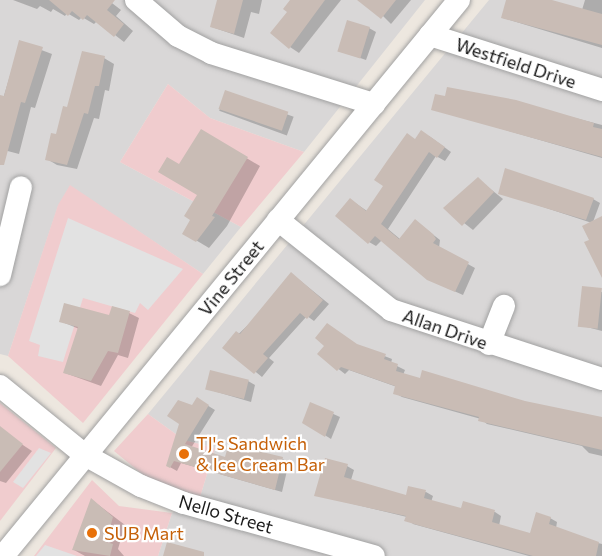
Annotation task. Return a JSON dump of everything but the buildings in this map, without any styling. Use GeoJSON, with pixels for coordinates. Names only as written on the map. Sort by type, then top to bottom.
{"type":"FeatureCollection","features":[{"type":"Feature","properties":{"kind":"street"},"geometry":{"type":"LineString","coordinates":[[136,0],[178,36],[211,53],[374,104]]}},
{"type":"Feature","properties":{"kind":"street","name":"Vine Street"},"geometry":{"type":"LineString","coordinates":[[3,556],[459,0]]}},
{"type":"Feature","properties":{"kind":"street","name":"Westfield Drive"},"geometry":{"type":"LineString","coordinates":[[430,35],[602,90]]}},
{"type":"Feature","properties":{"kind":"street"},"geometry":{"type":"LineString","coordinates":[[0,275],[21,187]]}},
{"type":"Feature","properties":{"kind":"street","name":"Allan Drive"},"geometry":{"type":"LineString","coordinates":[[278,220],[391,310],[489,344],[602,379]]}},
{"type":"Feature","properties":{"kind":"street"},"geometry":{"type":"LineString","coordinates":[[489,344],[504,306]]}},
{"type":"Feature","properties":{"kind":"street","name":"Nello Street"},"geometry":{"type":"LineString","coordinates":[[0,386],[85,455],[141,486],[184,503],[374,556]]}},
{"type":"Feature","properties":{"kind":"shaded area"},"geometry":{"type":"Polygon","coordinates":[[[0,0],[425,0],[304,152],[210,118],[168,84],[120,162],[241,227],[203,274],[70,186],[58,206],[8,356],[0,354],[0,0]]]}},
{"type":"Feature","properties":{"kind":"shaded area"},"geometry":{"type":"Polygon","coordinates":[[[489,0],[602,0],[602,556],[158,556],[172,513],[200,497],[215,448],[184,440],[148,414],[489,0]]]}},
{"type":"Feature","properties":{"kind":"shaded area"},"geometry":{"type":"Polygon","coordinates":[[[168,84],[210,118],[304,152],[241,227],[120,162],[168,84]]]}},
{"type":"Feature","properties":{"kind":"shaded area"},"geometry":{"type":"Polygon","coordinates":[[[70,185],[203,274],[83,423],[8,356],[58,205],[70,185]]]}},
{"type":"Feature","properties":{"kind":"shaded area"},"geometry":{"type":"Polygon","coordinates":[[[68,218],[183,269],[148,310],[140,303],[135,313],[83,298],[63,362],[38,356],[40,345],[29,341],[68,218]]]}},
{"type":"Feature","properties":{"kind":"shaded area"},"geometry":{"type":"Polygon","coordinates":[[[0,403],[56,448],[0,521],[0,403]]]}},
{"type":"Feature","properties":{"kind":"shaded area"},"geometry":{"type":"Polygon","coordinates":[[[148,414],[184,440],[215,448],[200,497],[147,478],[114,451],[148,414]]]}},
{"type":"Feature","properties":{"kind":"shaded area"},"geometry":{"type":"Polygon","coordinates":[[[39,448],[51,453],[23,488],[13,482],[39,448]]]}},
{"type":"Feature","properties":{"kind":"shaded area"},"geometry":{"type":"Polygon","coordinates":[[[92,480],[119,506],[172,513],[158,556],[34,556],[92,480]]]}},
{"type":"Feature","properties":{"kind":"shaded area"},"geometry":{"type":"Polygon","coordinates":[[[45,545],[77,556],[36,556],[45,545]]]}},
{"type":"Feature","properties":{"kind":"place","name":"TJ's Sandwich & Ice Cream Bar"},"geometry":{"type":"Point","coordinates":[184,454]}},
{"type":"Feature","properties":{"kind":"place","name":"SUB Mart"},"geometry":{"type":"Point","coordinates":[92,533]}}]}
